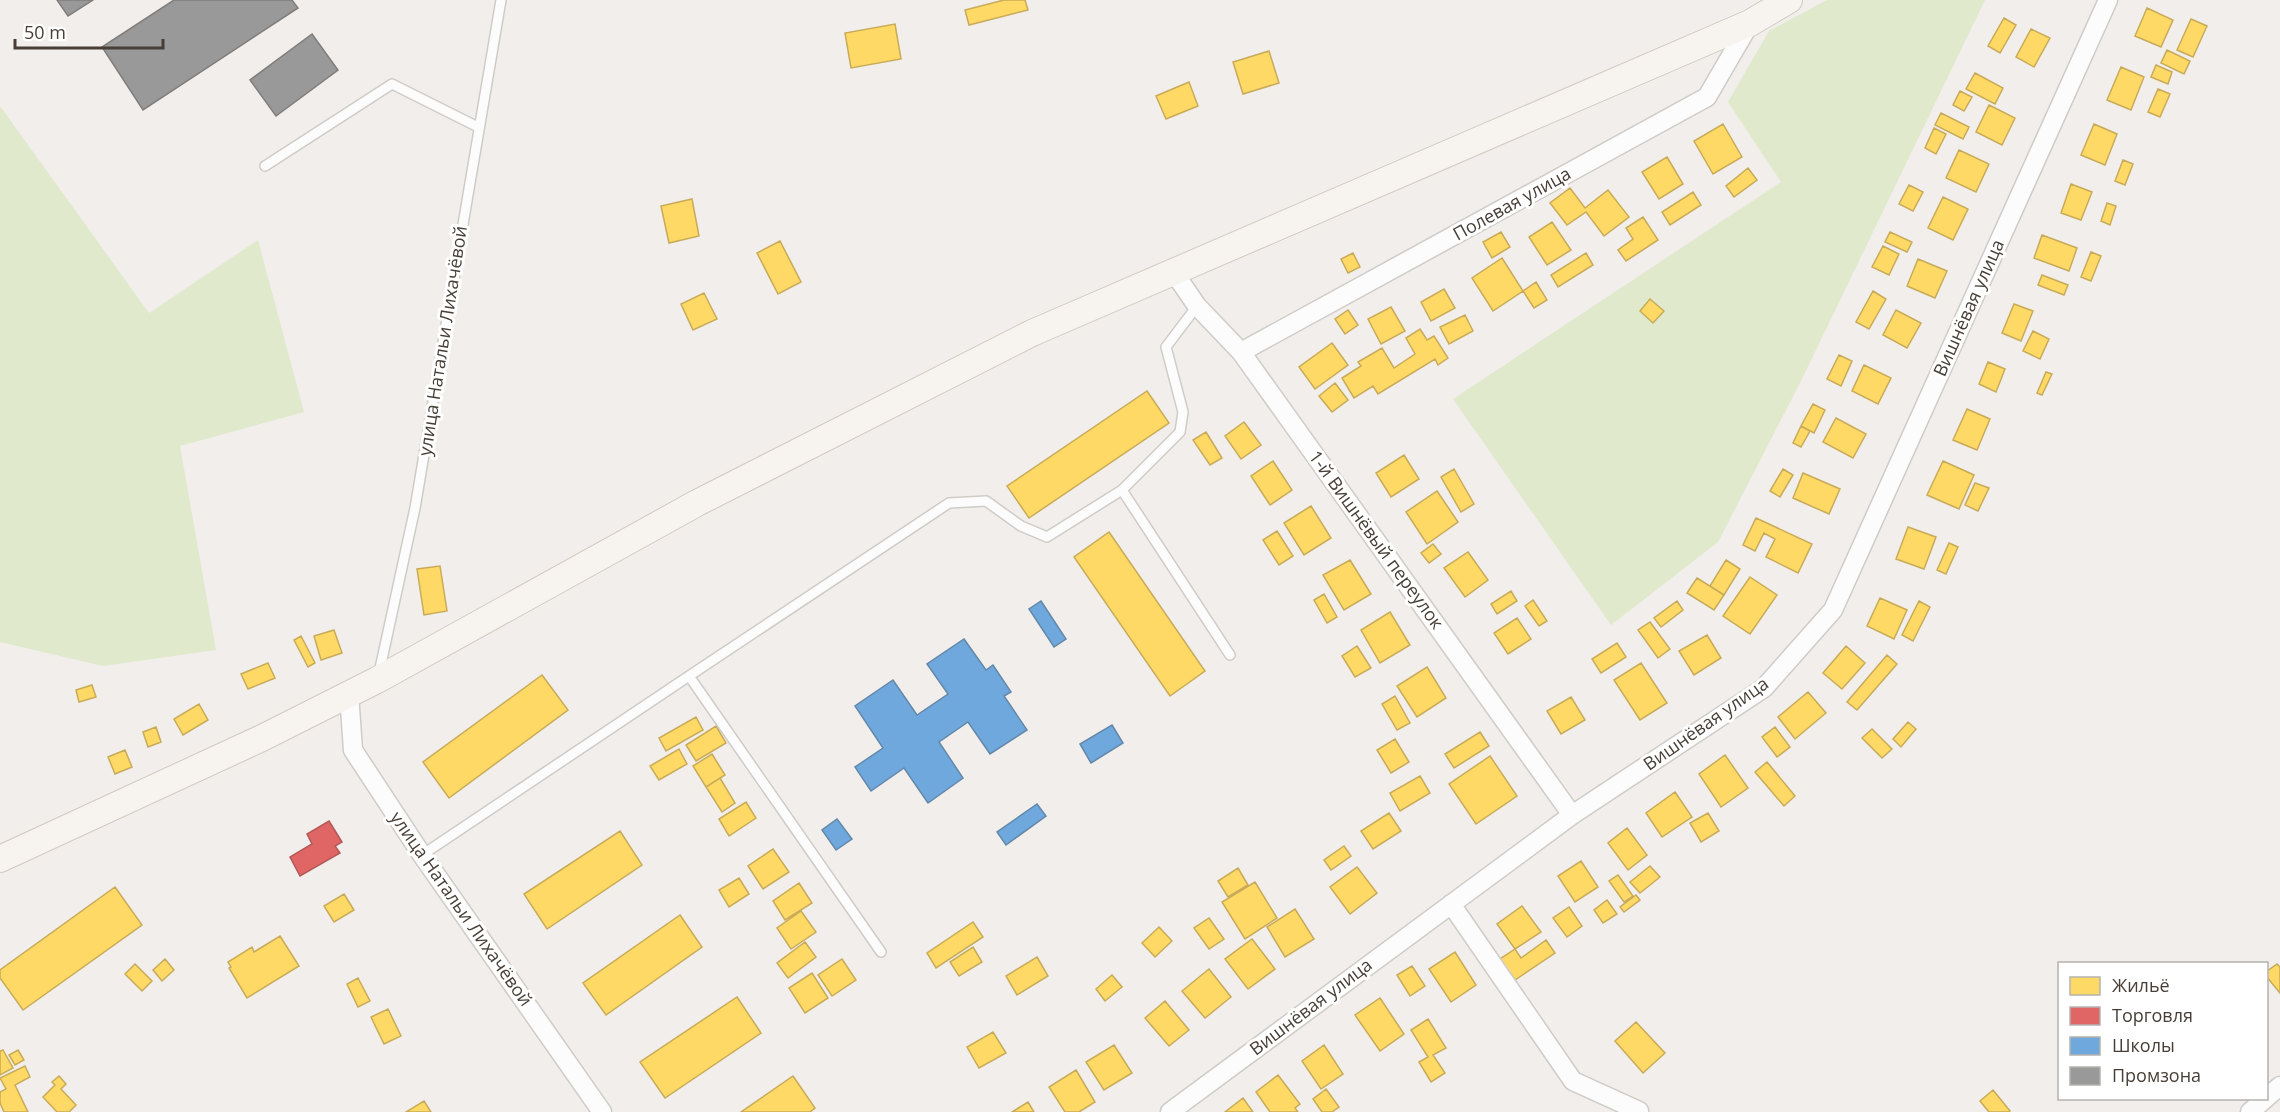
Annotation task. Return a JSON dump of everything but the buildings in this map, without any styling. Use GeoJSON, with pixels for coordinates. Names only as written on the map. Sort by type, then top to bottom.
{"type":"FeatureCollection","features":[{"type":"Feature","properties":{"kind":"street"},"geometry":{"type":"LineString","coordinates":[[0,859],[262,738],[377,680],[708,497],[1032,333],[1750,23],[1790,0]]}},
{"type":"Feature","properties":{"kind":"street","name":"Вишнёвая улица"},"geometry":{"type":"LineString","coordinates":[[1170,1112],[1572,815],[1764,688],[1833,610],[2108,0]]}},
{"type":"Feature","properties":{"kind":"street","name":"Полевая улица"},"geometry":{"type":"LineString","coordinates":[[1241,352],[1707,98],[1750,23]]}},
{"type":"Feature","properties":{"kind":"street","name":"1-й Вишнёвый переулок"},"geometry":{"type":"LineString","coordinates":[[1173,271],[1197,306],[1241,352],[1572,815]]}},
{"type":"Feature","properties":{"kind":"street","name":"улица Натальи Лихачёвой"},"geometry":{"type":"LineString","coordinates":[[349,694],[353,750],[422,855],[602,1112]]}},
{"type":"Feature","properties":{"kind":"street"},"geometry":{"type":"LineString","coordinates":[[1451,904],[1573,1081],[1639,1111]]}},
{"type":"Feature","properties":{"kind":"street"},"geometry":{"type":"LineString","coordinates":[[2268,1096],[2280,1086]]}},
{"type":"Feature","properties":{"kind":"street"},"geometry":{"type":"LineString","coordinates":[[2250,1112],[2264,1100]]}},
{"type":"Feature","properties":{"kind":"lane","name":"улица Натальи Лихачёвой"},"geometry":{"type":"LineString","coordinates":[[377,680],[415,508],[501,0]]}},
{"type":"Feature","properties":{"kind":"lane"},"geometry":{"type":"LineString","coordinates":[[265,166],[392,84],[478,127]]}},
{"type":"Feature","properties":{"kind":"lane"},"geometry":{"type":"LineString","coordinates":[[422,855],[948,503],[986,501],[1022,526],[1047,537],[1122,490],[1180,432],[1183,412],[1166,347],[1197,306]]}},
{"type":"Feature","properties":{"kind":"lane"},"geometry":{"type":"LineString","coordinates":[[1122,490],[1230,655]]}},
{"type":"Feature","properties":{"kind":"lane"},"geometry":{"type":"LineString","coordinates":[[688,676],[881,952]]}},
{"type":"Feature","properties":{"kind":"green space"},"geometry":{"type":"Polygon","coordinates":[[[1827,0],[1985,0],[1801,381],[1718,542],[1611,625],[1453,399],[1781,182],[1728,102],[1769,31],[1827,0]]]}},
{"type":"Feature","properties":{"kind":"green space"},"geometry":{"type":"Polygon","coordinates":[[[0,106],[149,313],[258,240],[304,412],[180,446],[216,650],[103,666],[0,642],[0,106]]]}}]}
